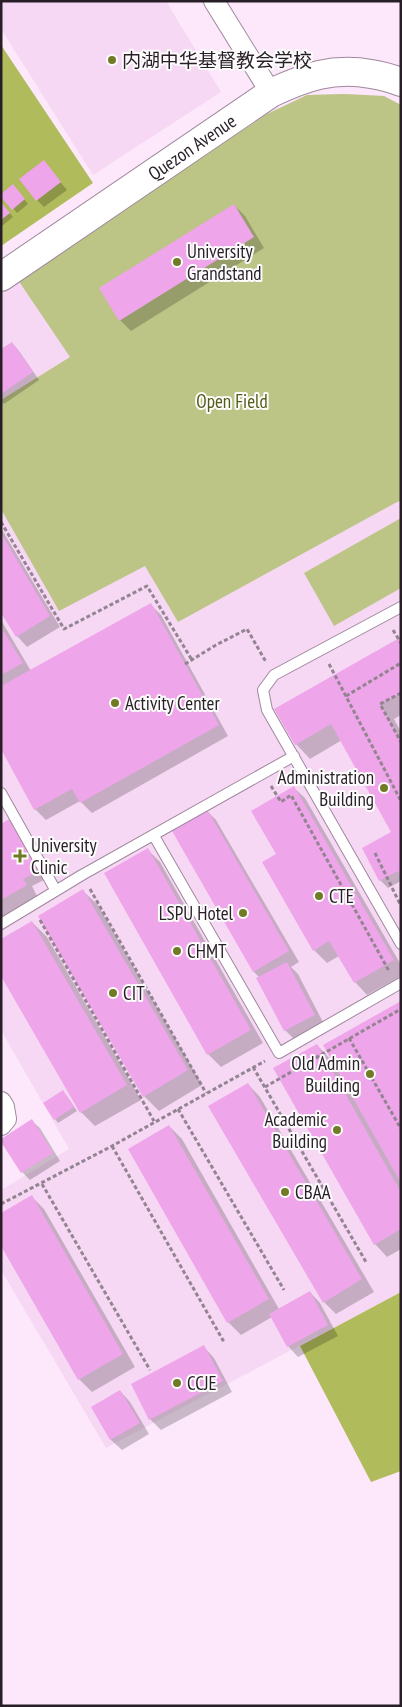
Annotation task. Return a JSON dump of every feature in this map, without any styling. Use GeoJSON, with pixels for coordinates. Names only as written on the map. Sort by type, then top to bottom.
{"type":"FeatureCollection","features":[{"type":"Feature","properties":{"kind":"main road","name":"Quezon Avenue"},"geometry":{"type":"LineString","coordinates":[[1,277],[270,93],[294,82],[335,72],[353,71],[392,78],[401,82]]}},
{"type":"Feature","properties":{"kind":"street"},"geometry":{"type":"LineString","coordinates":[[214,1],[270,93]]}},
{"type":"Feature","properties":{"kind":"street"},"geometry":{"type":"LineString","coordinates":[[1,1102],[6,1119],[1,1125]]}},
{"type":"Feature","properties":{"kind":"lane"},"geometry":{"type":"LineString","coordinates":[[401,607],[274,675],[263,690],[267,710],[401,944]]}},
{"type":"Feature","properties":{"kind":"lane"},"geometry":{"type":"LineString","coordinates":[[1,924],[82,875],[294,756]]}},
{"type":"Feature","properties":{"kind":"lane"},"geometry":{"type":"LineString","coordinates":[[1,794],[56,890]]}},
{"type":"Feature","properties":{"kind":"lane"},"geometry":{"type":"LineString","coordinates":[[154,836],[279,1053],[399,984]]}},
{"type":"Feature","properties":{"kind":"path"},"geometry":{"type":"LineString","coordinates":[[1,522],[64,629],[147,586],[192,660]]}},
{"type":"Feature","properties":{"kind":"path"},"geometry":{"type":"LineString","coordinates":[[185,664],[247,629],[274,675]]}},
{"type":"Feature","properties":{"kind":"path"},"geometry":{"type":"LineString","coordinates":[[321,650],[401,801]]}},
{"type":"Feature","properties":{"kind":"path"},"geometry":{"type":"LineString","coordinates":[[345,696],[401,663]]}},
{"type":"Feature","properties":{"kind":"path"},"geometry":{"type":"LineString","coordinates":[[401,693],[380,704],[401,742]]}},
{"type":"Feature","properties":{"kind":"path"},"geometry":{"type":"LineString","coordinates":[[263,773],[281,802],[291,795],[399,984]]}},
{"type":"Feature","properties":{"kind":"path"},"geometry":{"type":"LineString","coordinates":[[375,854],[401,905]]}},
{"type":"Feature","properties":{"kind":"path"},"geometry":{"type":"LineString","coordinates":[[82,875],[206,1093]]}},
{"type":"Feature","properties":{"kind":"path"},"geometry":{"type":"LineString","coordinates":[[32,906],[154,1121]]}},
{"type":"Feature","properties":{"kind":"path"},"geometry":{"type":"LineString","coordinates":[[265,1086],[401,1009]]}},
{"type":"Feature","properties":{"kind":"path"},"geometry":{"type":"LineString","coordinates":[[349,1038],[401,1129]]}},
{"type":"Feature","properties":{"kind":"path"},"geometry":{"type":"LineString","coordinates":[[1,1204],[112,1146],[279,1053]]}},
{"type":"Feature","properties":{"kind":"path"},"geometry":{"type":"LineString","coordinates":[[253,1067],[366,1262]]}},
{"type":"Feature","properties":{"kind":"path"},"geometry":{"type":"LineString","coordinates":[[178,1109],[284,1290]]}},
{"type":"Feature","properties":{"kind":"path"},"geometry":{"type":"LineString","coordinates":[[112,1146],[224,1342]]}},
{"type":"Feature","properties":{"kind":"path"},"geometry":{"type":"LineString","coordinates":[[42,1184],[150,1370]]}},
{"type":"Feature","properties":{"kind":"shaded area","name":"内湖中华基督教会学校"},"geometry":{"type":"Polygon","coordinates":[[[1,1],[166,1],[221,92],[93,175],[1,29],[1,1]]]}},
{"type":"Feature","properties":{"kind":"shaded area"},"geometry":{"type":"Polygon","coordinates":[[[307,95],[384,96],[401,105],[401,1292],[106,1448],[1,1270],[1,1190],[69,1149],[1,1030],[1,291],[267,114],[307,95]]]}},
{"type":"Feature","properties":{"kind":"green space"},"geometry":{"type":"Polygon","coordinates":[[[1,45],[93,183],[1,246],[1,45]]]}},
{"type":"Feature","properties":{"kind":"green space","name":"Open Field"},"geometry":{"type":"Polygon","coordinates":[[[307,95],[384,96],[401,105],[401,501],[178,622],[145,566],[59,611],[1,509],[1,400],[70,357],[18,280],[267,114],[307,95]]]}},
{"type":"Feature","properties":{"kind":"green space"},"geometry":{"type":"Polygon","coordinates":[[[401,518],[401,588],[334,626],[304,573],[401,518]]]}},
{"type":"Feature","properties":{"kind":"green space"},"geometry":{"type":"Polygon","coordinates":[[[401,1292],[401,1471],[371,1482],[300,1346],[401,1292]]]}},
{"type":"Feature","properties":{"kind":"building"},"geometry":{"type":"Polygon","coordinates":[[[44,160],[61,182],[36,201],[19,179],[44,160]]]}},
{"type":"Feature","properties":{"kind":"building"},"geometry":{"type":"Polygon","coordinates":[[[13,184],[25,199],[12,210],[1,197],[1,194],[13,184]]]}},
{"type":"Feature","properties":{"kind":"building"},"geometry":{"type":"Polygon","coordinates":[[[1,202],[10,213],[1,220],[1,202]]]}},
{"type":"Feature","properties":{"kind":"building","name":"University Grandstand"},"geometry":{"type":"Polygon","coordinates":[[[234,204],[254,237],[119,321],[99,288],[234,204]]]}},
{"type":"Feature","properties":{"kind":"building"},"geometry":{"type":"Polygon","coordinates":[[[12,342],[33,372],[1,394],[1,349],[12,342]]]}},
{"type":"Feature","properties":{"kind":"building"},"geometry":{"type":"Polygon","coordinates":[[[1,533],[50,616],[16,637],[1,613],[1,533]]]}},
{"type":"Feature","properties":{"kind":"building","name":"Activity Center"},"geometry":{"type":"Polygon","coordinates":[[[151,603],[219,725],[80,803],[72,789],[34,810],[1,749],[1,686],[151,603]]]}},
{"type":"Feature","properties":{"kind":"building"},"geometry":{"type":"Polygon","coordinates":[[[1,627],[23,663],[1,675],[1,627]]]}},
{"type":"Feature","properties":{"kind":"building","name":"Administration Building"},"geometry":{"type":"Polygon","coordinates":[[[401,637],[401,693],[380,704],[401,742],[401,877],[398,871],[379,881],[362,848],[391,832],[331,724],[295,745],[274,709],[401,637]]]}},
{"type":"Feature","properties":{"kind":"building","name":"CTE"},"geometry":{"type":"Polygon","coordinates":[[[294,786],[394,960],[354,983],[329,941],[313,951],[262,862],[276,854],[251,811],[294,786]]]}},
{"type":"Feature","properties":{"kind":"building","name":"LSPU Hotel"},"geometry":{"type":"Polygon","coordinates":[[[208,811],[289,951],[253,972],[172,831],[208,811]]]}},
{"type":"Feature","properties":{"kind":"building"},"geometry":{"type":"Polygon","coordinates":[[[11,818],[39,871],[23,879],[27,885],[1,900],[1,824],[11,818]]]}},
{"type":"Feature","properties":{"kind":"building","name":"CHMT"},"geometry":{"type":"Polygon","coordinates":[[[148,848],[251,1030],[207,1055],[104,873],[148,848]]]}},
{"type":"Feature","properties":{"kind":"building","name":"CIT"},"geometry":{"type":"Polygon","coordinates":[[[83,889],[188,1070],[143,1097],[38,916],[83,889]]]}},
{"type":"Feature","properties":{"kind":"building","name":"CIT"},"geometry":{"type":"Polygon","coordinates":[[[32,921],[127,1085],[80,1113],[1,976],[1,939],[32,921]]]}},
{"type":"Feature","properties":{"kind":"building"},"geometry":{"type":"Polygon","coordinates":[[[287,962],[315,1015],[284,1031],[256,978],[287,962]]]}},
{"type":"Feature","properties":{"kind":"building","name":"Old Admin Building"},"geometry":{"type":"Polygon","coordinates":[[[401,1001],[401,1183],[323,1045],[401,1001]]]}},
{"type":"Feature","properties":{"kind":"building","name":"Academic Building"},"geometry":{"type":"Polygon","coordinates":[[[317,1044],[401,1192],[401,1229],[374,1245],[273,1068],[317,1044]]]}},
{"type":"Feature","properties":{"kind":"building","name":"CBAA"},"geometry":{"type":"Polygon","coordinates":[[[248,1083],[362,1279],[323,1303],[208,1106],[248,1083]]]}},
{"type":"Feature","properties":{"kind":"building"},"geometry":{"type":"Polygon","coordinates":[[[63,1090],[74,1107],[54,1120],[43,1103],[63,1090]]]}},
{"type":"Feature","properties":{"kind":"building"},"geometry":{"type":"Polygon","coordinates":[[[32,1119],[53,1153],[21,1173],[1,1142],[1,1139],[32,1119]]]}},
{"type":"Feature","properties":{"kind":"building"},"geometry":{"type":"Polygon","coordinates":[[[169,1125],[269,1299],[227,1323],[128,1149],[169,1125]]]}},
{"type":"Feature","properties":{"kind":"building"},"geometry":{"type":"Polygon","coordinates":[[[32,1195],[123,1354],[78,1380],[1,1246],[1,1213],[32,1195]]]}},
{"type":"Feature","properties":{"kind":"building"},"geometry":{"type":"Polygon","coordinates":[[[310,1291],[328,1325],[287,1347],[269,1314],[310,1291]]]}},
{"type":"Feature","properties":{"kind":"building","name":"CCJE"},"geometry":{"type":"Polygon","coordinates":[[[204,1345],[223,1381],[149,1420],[131,1384],[204,1345]]]}},
{"type":"Feature","properties":{"kind":"building"},"geometry":{"type":"Polygon","coordinates":[[[120,1390],[140,1423],[110,1440],[91,1407],[120,1390]]]}},
{"type":"Feature","properties":{"kind":"place","name":"内湖中华基督教会学校"},"geometry":{"type":"Point","coordinates":[112,60]}},
{"type":"Feature","properties":{"kind":"place","name":"University Grandstand"},"geometry":{"type":"Point","coordinates":[177,262]}},
{"type":"Feature","properties":{"kind":"place","name":"Activity Center"},"geometry":{"type":"Point","coordinates":[115,703]}},
{"type":"Feature","properties":{"kind":"place","name":"Administration Building"},"geometry":{"type":"Point","coordinates":[384,788]}},
{"type":"Feature","properties":{"kind":"place","name":"University Clinic"},"geometry":{"type":"Point","coordinates":[20,856]}},
{"type":"Feature","properties":{"kind":"place","name":"CTE"},"geometry":{"type":"Point","coordinates":[319,896]}},
{"type":"Feature","properties":{"kind":"place","name":"LSPU Hotel"},"geometry":{"type":"Point","coordinates":[243,913]}},
{"type":"Feature","properties":{"kind":"place","name":"CHMT"},"geometry":{"type":"Point","coordinates":[177,951]}},
{"type":"Feature","properties":{"kind":"place","name":"CIT"},"geometry":{"type":"Point","coordinates":[113,993]}},
{"type":"Feature","properties":{"kind":"place","name":"Old Admin Building"},"geometry":{"type":"Point","coordinates":[370,1074]}},
{"type":"Feature","properties":{"kind":"place","name":"Academic Building"},"geometry":{"type":"Point","coordinates":[337,1130]}},
{"type":"Feature","properties":{"kind":"place","name":"CBAA"},"geometry":{"type":"Point","coordinates":[285,1192]}},
{"type":"Feature","properties":{"kind":"place","name":"CCJE"},"geometry":{"type":"Point","coordinates":[177,1383]}}]}
